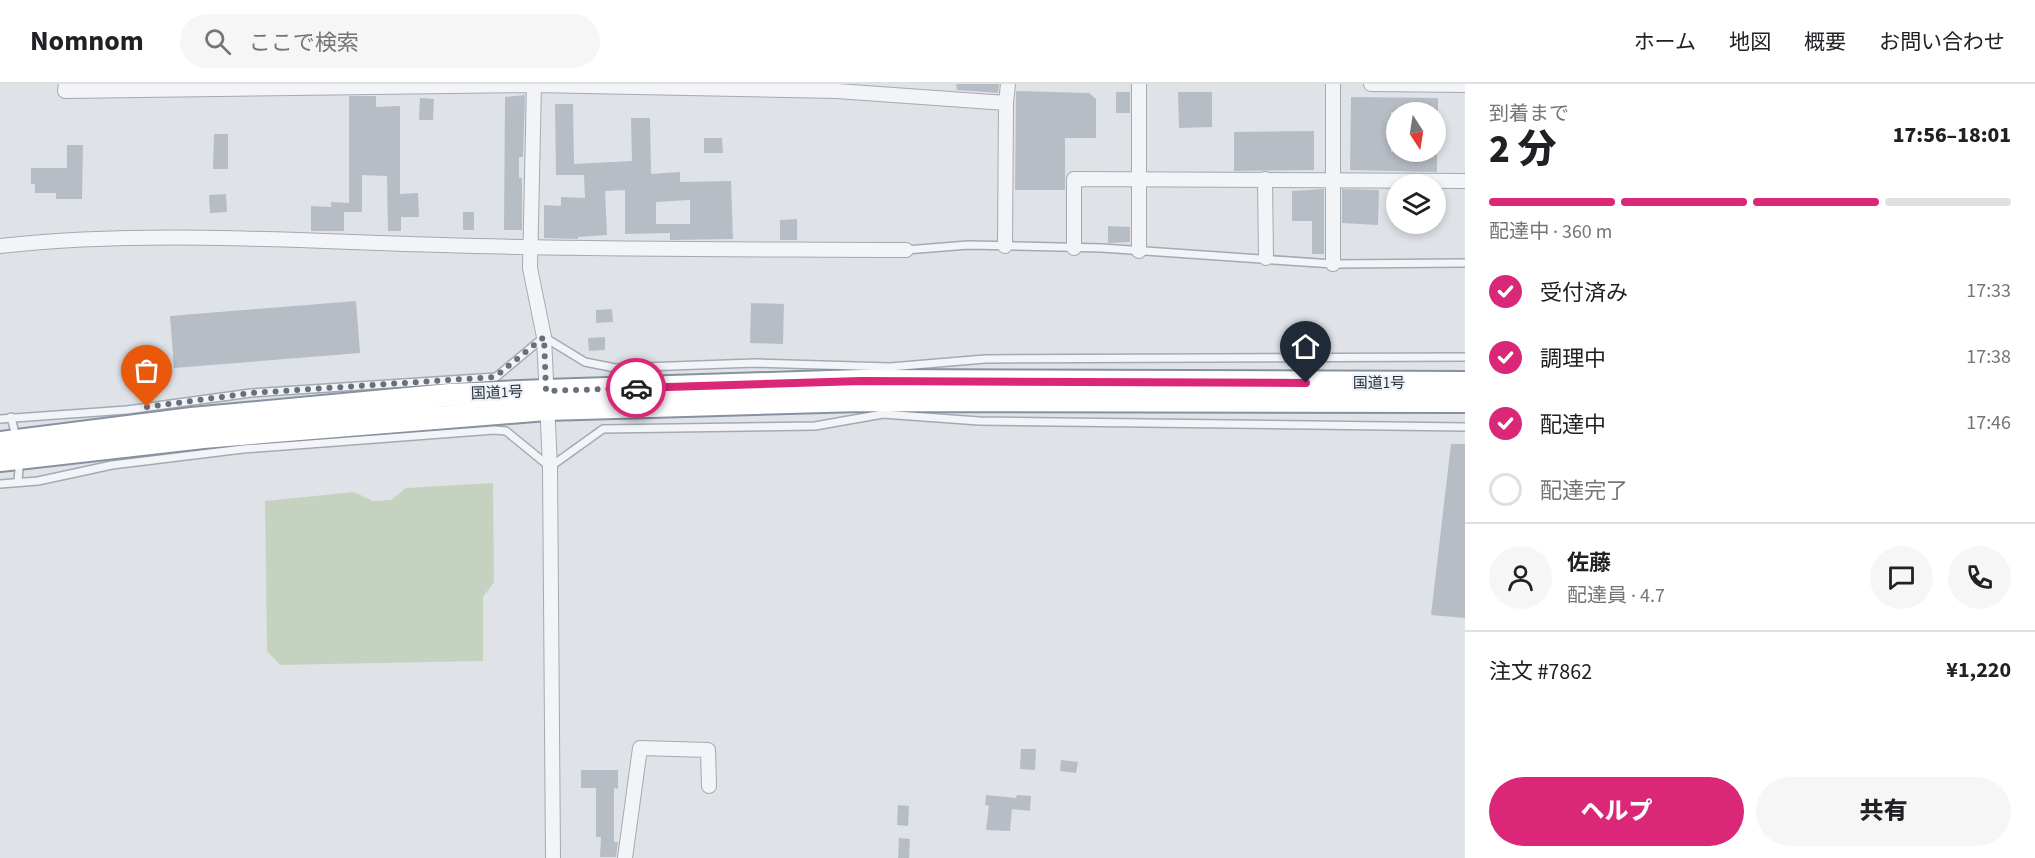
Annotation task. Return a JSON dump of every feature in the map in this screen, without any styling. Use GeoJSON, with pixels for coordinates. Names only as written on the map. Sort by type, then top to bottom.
{"type":"FeatureCollection","features":[{"type":"Feature","properties":{"kind":"highway","name":"国道1号"},"geometry":{"type":"LineString","coordinates":[[10,464],[203,437],[546,400],[861,381],[1465,383]]}},
{"type":"Feature","properties":{"kind":"highway","name":"国道1号"},"geometry":{"type":"LineString","coordinates":[[7,436],[415,398],[1465,401]]}},
{"type":"Feature","properties":{"kind":"street"},"geometry":{"type":"LineString","coordinates":[[66,84],[65,91],[534,84],[837,91],[1006,103]]}},
{"type":"Feature","properties":{"kind":"street"},"geometry":{"type":"LineString","coordinates":[[534,84],[531,268],[544,337],[550,467],[553,858]]}},
{"type":"Feature","properties":{"kind":"street"},"geometry":{"type":"LineString","coordinates":[[1005,246],[1008,84]]}},
{"type":"Feature","properties":{"kind":"street"},"geometry":{"type":"LineString","coordinates":[[1139,84],[1139,250]]}},
{"type":"Feature","properties":{"kind":"street"},"geometry":{"type":"LineString","coordinates":[[1333,264],[1334,84]]}},
{"type":"Feature","properties":{"kind":"street"},"geometry":{"type":"LineString","coordinates":[[1371,84],[1465,85]]}},
{"type":"Feature","properties":{"kind":"street"},"geometry":{"type":"LineString","coordinates":[[1074,248],[1074,179],[1465,181]]}},
{"type":"Feature","properties":{"kind":"street"},"geometry":{"type":"LineString","coordinates":[[1265,179],[1266,258]]}},
{"type":"Feature","properties":{"kind":"street"},"geometry":{"type":"LineString","coordinates":[[0,246],[43,241],[141,238],[531,248],[906,250]]}},
{"type":"Feature","properties":{"kind":"street"},"geometry":{"type":"LineString","coordinates":[[625,858],[640,748],[708,750],[709,786]]}},
{"type":"Feature","properties":{"kind":"lane"},"geometry":{"type":"LineString","coordinates":[[906,250],[968,245],[1139,250],[1333,264],[1465,263]]}},
{"type":"Feature","properties":{"kind":"lane"},"geometry":{"type":"LineString","coordinates":[[0,419],[127,410],[251,393],[495,377],[544,337],[585,362],[615,368],[755,363],[890,366],[985,359],[1465,357]]}},
{"type":"Feature","properties":{"kind":"lane"},"geometry":{"type":"LineString","coordinates":[[0,484],[38,481],[112,465],[243,449],[494,430],[506,431],[550,467],[603,429],[815,426],[883,414],[991,421],[1465,427]]}},
{"type":"Feature","properties":{"kind":"lane"},"geometry":{"type":"LineString","coordinates":[[7,436],[11,417]]}},
{"type":"Feature","properties":{"kind":"lane"},"geometry":{"type":"LineString","coordinates":[[10,464],[18,482]]}},
{"type":"Feature","properties":{"kind":"green space"},"geometry":{"type":"Polygon","coordinates":[[[493,483],[494,582],[483,597],[483,661],[280,665],[267,651],[265,501],[354,492],[373,501],[391,500],[406,488],[493,483]]]}},
{"type":"Feature","properties":{"kind":"building"},"geometry":{"type":"Polygon","coordinates":[[[956,84],[999,84],[998,93],[957,90],[956,84]]]}},
{"type":"Feature","properties":{"kind":"building"},"geometry":{"type":"Polygon","coordinates":[[[1016,91],[1089,93],[1096,99],[1096,138],[1065,138],[1065,190],[1015,190],[1016,91]]]}},
{"type":"Feature","properties":{"kind":"building"},"geometry":{"type":"Polygon","coordinates":[[[1116,92],[1130,92],[1130,113],[1116,113],[1116,92]]]}},
{"type":"Feature","properties":{"kind":"building"},"geometry":{"type":"Polygon","coordinates":[[[1178,92],[1212,92],[1212,127],[1179,128],[1178,92]]]}},
{"type":"Feature","properties":{"kind":"building"},"geometry":{"type":"Polygon","coordinates":[[[525,95],[523,157],[519,157],[519,178],[522,178],[522,230],[504,230],[505,97],[525,95]]]}},
{"type":"Feature","properties":{"kind":"building"},"geometry":{"type":"Polygon","coordinates":[[[349,96],[376,96],[376,107],[400,106],[400,194],[418,193],[419,217],[401,217],[401,231],[388,231],[387,176],[362,175],[362,212],[344,212],[344,231],[311,231],[311,206],[331,207],[331,202],[349,203],[349,96]]]}},
{"type":"Feature","properties":{"kind":"building"},"geometry":{"type":"Polygon","coordinates":[[[1351,97],[1438,98],[1438,102],[1386,102],[1386,162],[1437,162],[1437,172],[1350,170],[1351,97]]]}},
{"type":"Feature","properties":{"kind":"building"},"geometry":{"type":"Polygon","coordinates":[[[420,98],[434,99],[433,120],[419,120],[420,98]]]}},
{"type":"Feature","properties":{"kind":"building"},"geometry":{"type":"Polygon","coordinates":[[[555,104],[573,104],[574,164],[632,161],[631,118],[650,118],[651,174],[680,172],[680,182],[731,181],[733,239],[670,240],[670,233],[625,234],[625,190],[605,191],[607,235],[578,237],[578,239],[544,238],[544,205],[561,206],[561,197],[585,198],[584,175],[556,175],[555,104]],[[690,200],[656,202],[656,224],[690,224],[690,200]]]}},
{"type":"Feature","properties":{"kind":"building"},"geometry":{"type":"Polygon","coordinates":[[[1314,131],[1314,170],[1234,171],[1234,132],[1314,131]]]}},
{"type":"Feature","properties":{"kind":"building"},"geometry":{"type":"Polygon","coordinates":[[[214,134],[228,134],[228,169],[213,169],[214,134]]]}},
{"type":"Feature","properties":{"kind":"building"},"geometry":{"type":"Polygon","coordinates":[[[704,138],[722,138],[723,153],[704,153],[704,138]]]}},
{"type":"Feature","properties":{"kind":"building"},"geometry":{"type":"Polygon","coordinates":[[[67,145],[83,145],[82,199],[56,199],[56,193],[35,193],[35,184],[31,184],[31,168],[67,168],[67,145]]]}},
{"type":"Feature","properties":{"kind":"building"},"geometry":{"type":"Polygon","coordinates":[[[1324,189],[1324,254],[1312,254],[1312,221],[1292,221],[1292,191],[1324,189]]]}},
{"type":"Feature","properties":{"kind":"building"},"geometry":{"type":"Polygon","coordinates":[[[1342,189],[1379,190],[1378,225],[1342,223],[1342,189]]]}},
{"type":"Feature","properties":{"kind":"building"},"geometry":{"type":"Polygon","coordinates":[[[226,194],[227,212],[210,213],[209,195],[226,194]]]}},
{"type":"Feature","properties":{"kind":"building"},"geometry":{"type":"Polygon","coordinates":[[[463,212],[474,212],[474,230],[463,230],[463,212]]]}},
{"type":"Feature","properties":{"kind":"building"},"geometry":{"type":"Polygon","coordinates":[[[797,219],[797,240],[780,240],[780,220],[797,219]]]}},
{"type":"Feature","properties":{"kind":"building"},"geometry":{"type":"Polygon","coordinates":[[[1108,226],[1130,227],[1130,242],[1108,243],[1108,226]]]}},
{"type":"Feature","properties":{"kind":"building"},"geometry":{"type":"Polygon","coordinates":[[[356,301],[360,353],[174,368],[170,316],[356,301]]]}},
{"type":"Feature","properties":{"kind":"building"},"geometry":{"type":"Polygon","coordinates":[[[751,303],[784,304],[783,344],[750,343],[751,303]]]}},
{"type":"Feature","properties":{"kind":"building"},"geometry":{"type":"Polygon","coordinates":[[[612,309],[613,322],[596,323],[596,310],[612,309]]]}},
{"type":"Feature","properties":{"kind":"building"},"geometry":{"type":"Polygon","coordinates":[[[605,337],[605,350],[589,351],[588,338],[605,337]]]}},
{"type":"Feature","properties":{"kind":"building"},"geometry":{"type":"Polygon","coordinates":[[[1451,444],[1465,444],[1465,618],[1431,615],[1451,444]]]}},
{"type":"Feature","properties":{"kind":"building"},"geometry":{"type":"Polygon","coordinates":[[[1021,749],[1036,749],[1035,770],[1020,769],[1021,749]]]}},
{"type":"Feature","properties":{"kind":"building"},"geometry":{"type":"Polygon","coordinates":[[[1061,760],[1078,762],[1076,773],[1060,771],[1061,760]]]}},
{"type":"Feature","properties":{"kind":"building"},"geometry":{"type":"Polygon","coordinates":[[[581,770],[618,770],[618,789],[614,788],[614,842],[618,842],[616,857],[600,857],[601,837],[596,837],[596,788],[581,788],[581,770]]]}},
{"type":"Feature","properties":{"kind":"building"},"geometry":{"type":"Polygon","coordinates":[[[986,795],[1016,798],[1017,795],[1031,796],[1030,811],[1012,809],[1010,831],[986,830],[989,806],[985,805],[986,795]]]}},
{"type":"Feature","properties":{"kind":"building"},"geometry":{"type":"Polygon","coordinates":[[[898,805],[909,806],[908,826],[897,825],[898,805]]]}},
{"type":"Feature","properties":{"kind":"building"},"geometry":{"type":"Polygon","coordinates":[[[899,838],[910,839],[909,858],[898,858],[899,838]]]}},
{"type":"Feature","properties":{"kind":"way so far"},"geometry":{"type":"LineString","coordinates":[[147,407],[251,393],[495,377],[544,337],[546,391],[636,388]]}},
{"type":"Feature","properties":{"kind":"route"},"geometry":{"type":"LineString","coordinates":[[636,388],[861,381],[1080,384],[1306,383]]}}]}
